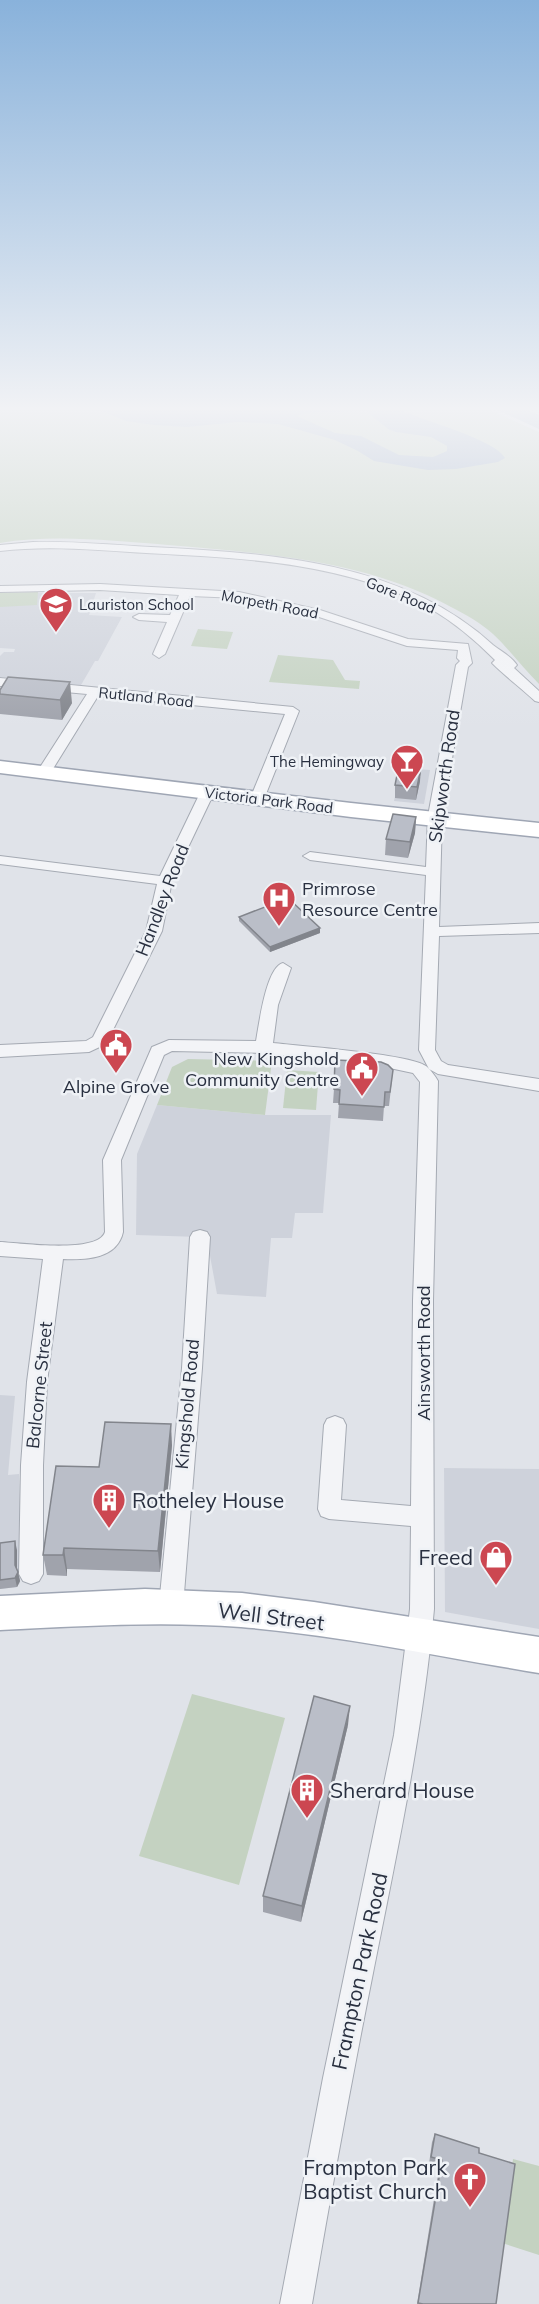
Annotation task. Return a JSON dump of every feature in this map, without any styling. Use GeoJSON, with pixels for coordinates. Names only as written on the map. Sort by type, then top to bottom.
{"type":"FeatureCollection","features":[{"type":"Feature","properties":{"kind":"main road","name":"Victoria Park Road"},"geometry":{"type":"LineString","coordinates":[[0,767],[257,799],[539,830]]}},
{"type":"Feature","properties":{"kind":"main road","name":"Well Street"},"geometry":{"type":"LineString","coordinates":[[0,1613],[171,1606],[242,1611],[314,1619],[420,1638],[539,1655]]}},
{"type":"Feature","properties":{"kind":"street","name":"Gore Road"},"geometry":{"type":"LineString","coordinates":[[0,548],[27,545],[92,546],[177,551],[306,566],[353,576],[424,601],[458,621],[480,638],[539,698]]}},
{"type":"Feature","properties":{"kind":"street","name":"Morpeth Road"},"geometry":{"type":"LineString","coordinates":[[0,589],[100,587],[239,595],[285,604],[407,642],[463,656]]}},
{"type":"Feature","properties":{"kind":"street"},"geometry":{"type":"LineString","coordinates":[[159,654],[186,591]]}},
{"type":"Feature","properties":{"kind":"street"},"geometry":{"type":"LineString","coordinates":[[139,617],[175,619]]}},
{"type":"Feature","properties":{"kind":"street"},"geometry":{"type":"LineString","coordinates":[[463,656],[480,638]]}},
{"type":"Feature","properties":{"kind":"street","name":"Skipworth Road"},"geometry":{"type":"LineString","coordinates":[[429,1068],[427,1050],[435,819],[463,656]]}},
{"type":"Feature","properties":{"kind":"street","name":"Rutland Road"},"geometry":{"type":"LineString","coordinates":[[0,682],[293,711],[257,799]]}},
{"type":"Feature","properties":{"kind":"street"},"geometry":{"type":"LineString","coordinates":[[44,772],[95,691]]}},
{"type":"Feature","properties":{"kind":"street","name":"Handley Road"},"geometry":{"type":"LineString","coordinates":[[0,1051],[89,1047],[100,1040],[154,931],[165,882],[207,793]]}},
{"type":"Feature","properties":{"kind":"street"},"geometry":{"type":"LineString","coordinates":[[310,856],[433,872]]}},
{"type":"Feature","properties":{"kind":"street"},"geometry":{"type":"LineString","coordinates":[[0,860],[165,882]]}},
{"type":"Feature","properties":{"kind":"street"},"geometry":{"type":"LineString","coordinates":[[431,932],[539,928]]}},
{"type":"Feature","properties":{"kind":"street"},"geometry":{"type":"LineString","coordinates":[[264,1047],[270,1005],[283,968]]}},
{"type":"Feature","properties":{"kind":"street"},"geometry":{"type":"LineString","coordinates":[[0,1249],[54,1251],[99,1249],[113,1238],[112,1160],[154,1056],[169,1044],[264,1047],[398,1063],[539,1085]]}},
{"type":"Feature","properties":{"kind":"street","name":"Ainsworth Road"},"geometry":{"type":"LineString","coordinates":[[420,1638],[423,1301],[429,1068]]}},
{"type":"Feature","properties":{"kind":"street","name":"Kingshold Road"},"geometry":{"type":"LineString","coordinates":[[171,1606],[192,1368],[200,1237]]}},
{"type":"Feature","properties":{"kind":"street","name":"Balcorne Street"},"geometry":{"type":"LineString","coordinates":[[31,1574],[32,1465],[37,1382],[54,1251]]}},
{"type":"Feature","properties":{"kind":"street"},"geometry":{"type":"LineString","coordinates":[[334,1425],[329,1509],[422,1517]]}},
{"type":"Feature","properties":{"kind":"street","name":"Frampton Park Road"},"geometry":{"type":"LineString","coordinates":[[296,2304],[338,2076],[400,1770],[416,1680],[420,1638]]}},
{"type":"Feature","properties":{"kind":"shaded area","name":"Lauriston School"},"geometry":{"type":"Polygon","coordinates":[[[0,593],[96,593],[89,615],[122,617],[98,661],[95,661],[81,685],[0,677],[0,656],[4,652],[14,652],[15,649],[0,648],[0,593]]]}},
{"type":"Feature","properties":{"kind":"shaded area"},"geometry":{"type":"Polygon","coordinates":[[[401,768],[430,770],[424,804],[394,801],[401,768]]]}},
{"type":"Feature","properties":{"kind":"shaded area"},"geometry":{"type":"Polygon","coordinates":[[[157,1105],[265,1115],[331,1115],[323,1213],[295,1213],[292,1238],[271,1238],[266,1297],[217,1294],[206,1234],[200,1237],[136,1235],[137,1154],[157,1105]]]}},
{"type":"Feature","properties":{"kind":"shaded area"},"geometry":{"type":"Polygon","coordinates":[[[0,1395],[15,1396],[8,1475],[19,1474],[21,1549],[20,1583],[17,1587],[0,1589],[0,1395]]]}},
{"type":"Feature","properties":{"kind":"shaded area"},"geometry":{"type":"Polygon","coordinates":[[[444,1468],[539,1469],[539,1629],[445,1612],[444,1468]]]}},
{"type":"Feature","properties":{"kind":"green space"},"geometry":{"type":"Polygon","coordinates":[[[0,516],[539,516],[539,684],[499,640],[473,619],[418,591],[349,569],[276,556],[126,542],[42,539],[0,543],[0,516]]]}},
{"type":"Feature","properties":{"kind":"green space"},"geometry":{"type":"Polygon","coordinates":[[[38,592],[37,605],[0,607],[0,593],[38,592]]]}},
{"type":"Feature","properties":{"kind":"green space"},"geometry":{"type":"Polygon","coordinates":[[[198,629],[233,632],[227,649],[191,646],[198,629]]]}},
{"type":"Feature","properties":{"kind":"green space"},"geometry":{"type":"Polygon","coordinates":[[[278,655],[333,660],[345,680],[360,681],[359,689],[269,682],[278,655]]]}},
{"type":"Feature","properties":{"kind":"green space"},"geometry":{"type":"Polygon","coordinates":[[[188,1059],[272,1061],[265,1115],[157,1105],[172,1067],[188,1059]]]}},
{"type":"Feature","properties":{"kind":"green space"},"geometry":{"type":"Polygon","coordinates":[[[287,1070],[319,1072],[316,1110],[283,1108],[287,1070]]]}},
{"type":"Feature","properties":{"kind":"green space"},"geometry":{"type":"Polygon","coordinates":[[[192,1694],[285,1718],[239,1885],[139,1856],[192,1694]]]}},
{"type":"Feature","properties":{"kind":"green space"},"geometry":{"type":"Polygon","coordinates":[[[513,2159],[539,2166],[539,2255],[502,2243],[513,2159]]]}},
{"type":"Feature","properties":{"kind":"building"},"geometry":{"type":"Polygon","coordinates":[[[8,677],[70,682],[60,700],[0,694],[8,677]]]}},
{"type":"Feature","properties":{"kind":"building"},"geometry":{"type":"Polygon","coordinates":[[[399,765],[421,768],[417,787],[395,785],[399,765]]]}},
{"type":"Feature","properties":{"kind":"building"},"geometry":{"type":"Polygon","coordinates":[[[393,814],[416,817],[410,842],[386,839],[393,814]]]}},
{"type":"Feature","properties":{"kind":"building","name":"Primrose Resource Centre"},"geometry":{"type":"Polygon","coordinates":[[[288,898],[320,928],[270,947],[239,917],[288,898]]]}},
{"type":"Feature","properties":{"kind":"building","name":"New Kingshold Community Centre"},"geometry":{"type":"Polygon","coordinates":[[[335,1060],[381,1062],[388,1065],[393,1070],[390,1092],[385,1092],[384,1107],[339,1104],[340,1090],[334,1089],[335,1060]]]}},
{"type":"Feature","properties":{"kind":"building","name":"Rotheley House"},"geometry":{"type":"Polygon","coordinates":[[[105,1422],[171,1424],[158,1551],[64,1548],[63,1555],[43,1555],[56,1466],[99,1467],[105,1422]]]}},
{"type":"Feature","properties":{"kind":"building"},"geometry":{"type":"Polygon","coordinates":[[[15,1541],[15,1565],[18,1572],[15,1578],[0,1580],[0,1543],[15,1541]]]}},
{"type":"Feature","properties":{"kind":"building","name":"Sherard House"},"geometry":{"type":"Polygon","coordinates":[[[314,1696],[350,1706],[302,1906],[263,1896],[314,1696]]]}},
{"type":"Feature","properties":{"kind":"building","name":"Frampton Park Baptist Church"},"geometry":{"type":"Polygon","coordinates":[[[435,2134],[479,2148],[479,2153],[515,2164],[496,2304],[418,2303],[442,2160],[431,2157],[435,2134]]]}},
{"type":"Feature","properties":{"kind":"place","name":"Lauriston School"},"geometry":{"type":"Point","coordinates":[56,633]}},
{"type":"Feature","properties":{"kind":"place","name":"The Hemingway"},"geometry":{"type":"Point","coordinates":[407,790]}},
{"type":"Feature","properties":{"kind":"place","name":"Primrose Resource Centre"},"geometry":{"type":"Point","coordinates":[279,927]}},
{"type":"Feature","properties":{"kind":"place","name":"Alpine Grove"},"geometry":{"type":"Point","coordinates":[116,1074]}},
{"type":"Feature","properties":{"kind":"place","name":"New Kingshold Community Centre"},"geometry":{"type":"Point","coordinates":[362,1097]}},
{"type":"Feature","properties":{"kind":"place","name":"Rotheley House"},"geometry":{"type":"Point","coordinates":[109,1529]}},
{"type":"Feature","properties":{"kind":"place","name":"Freed"},"geometry":{"type":"Point","coordinates":[496,1586]}},
{"type":"Feature","properties":{"kind":"place","name":"Sherard House"},"geometry":{"type":"Point","coordinates":[307,1819]}},
{"type":"Feature","properties":{"kind":"place","name":"Frampton Park Baptist Church"},"geometry":{"type":"Point","coordinates":[470,2208]}}]}
